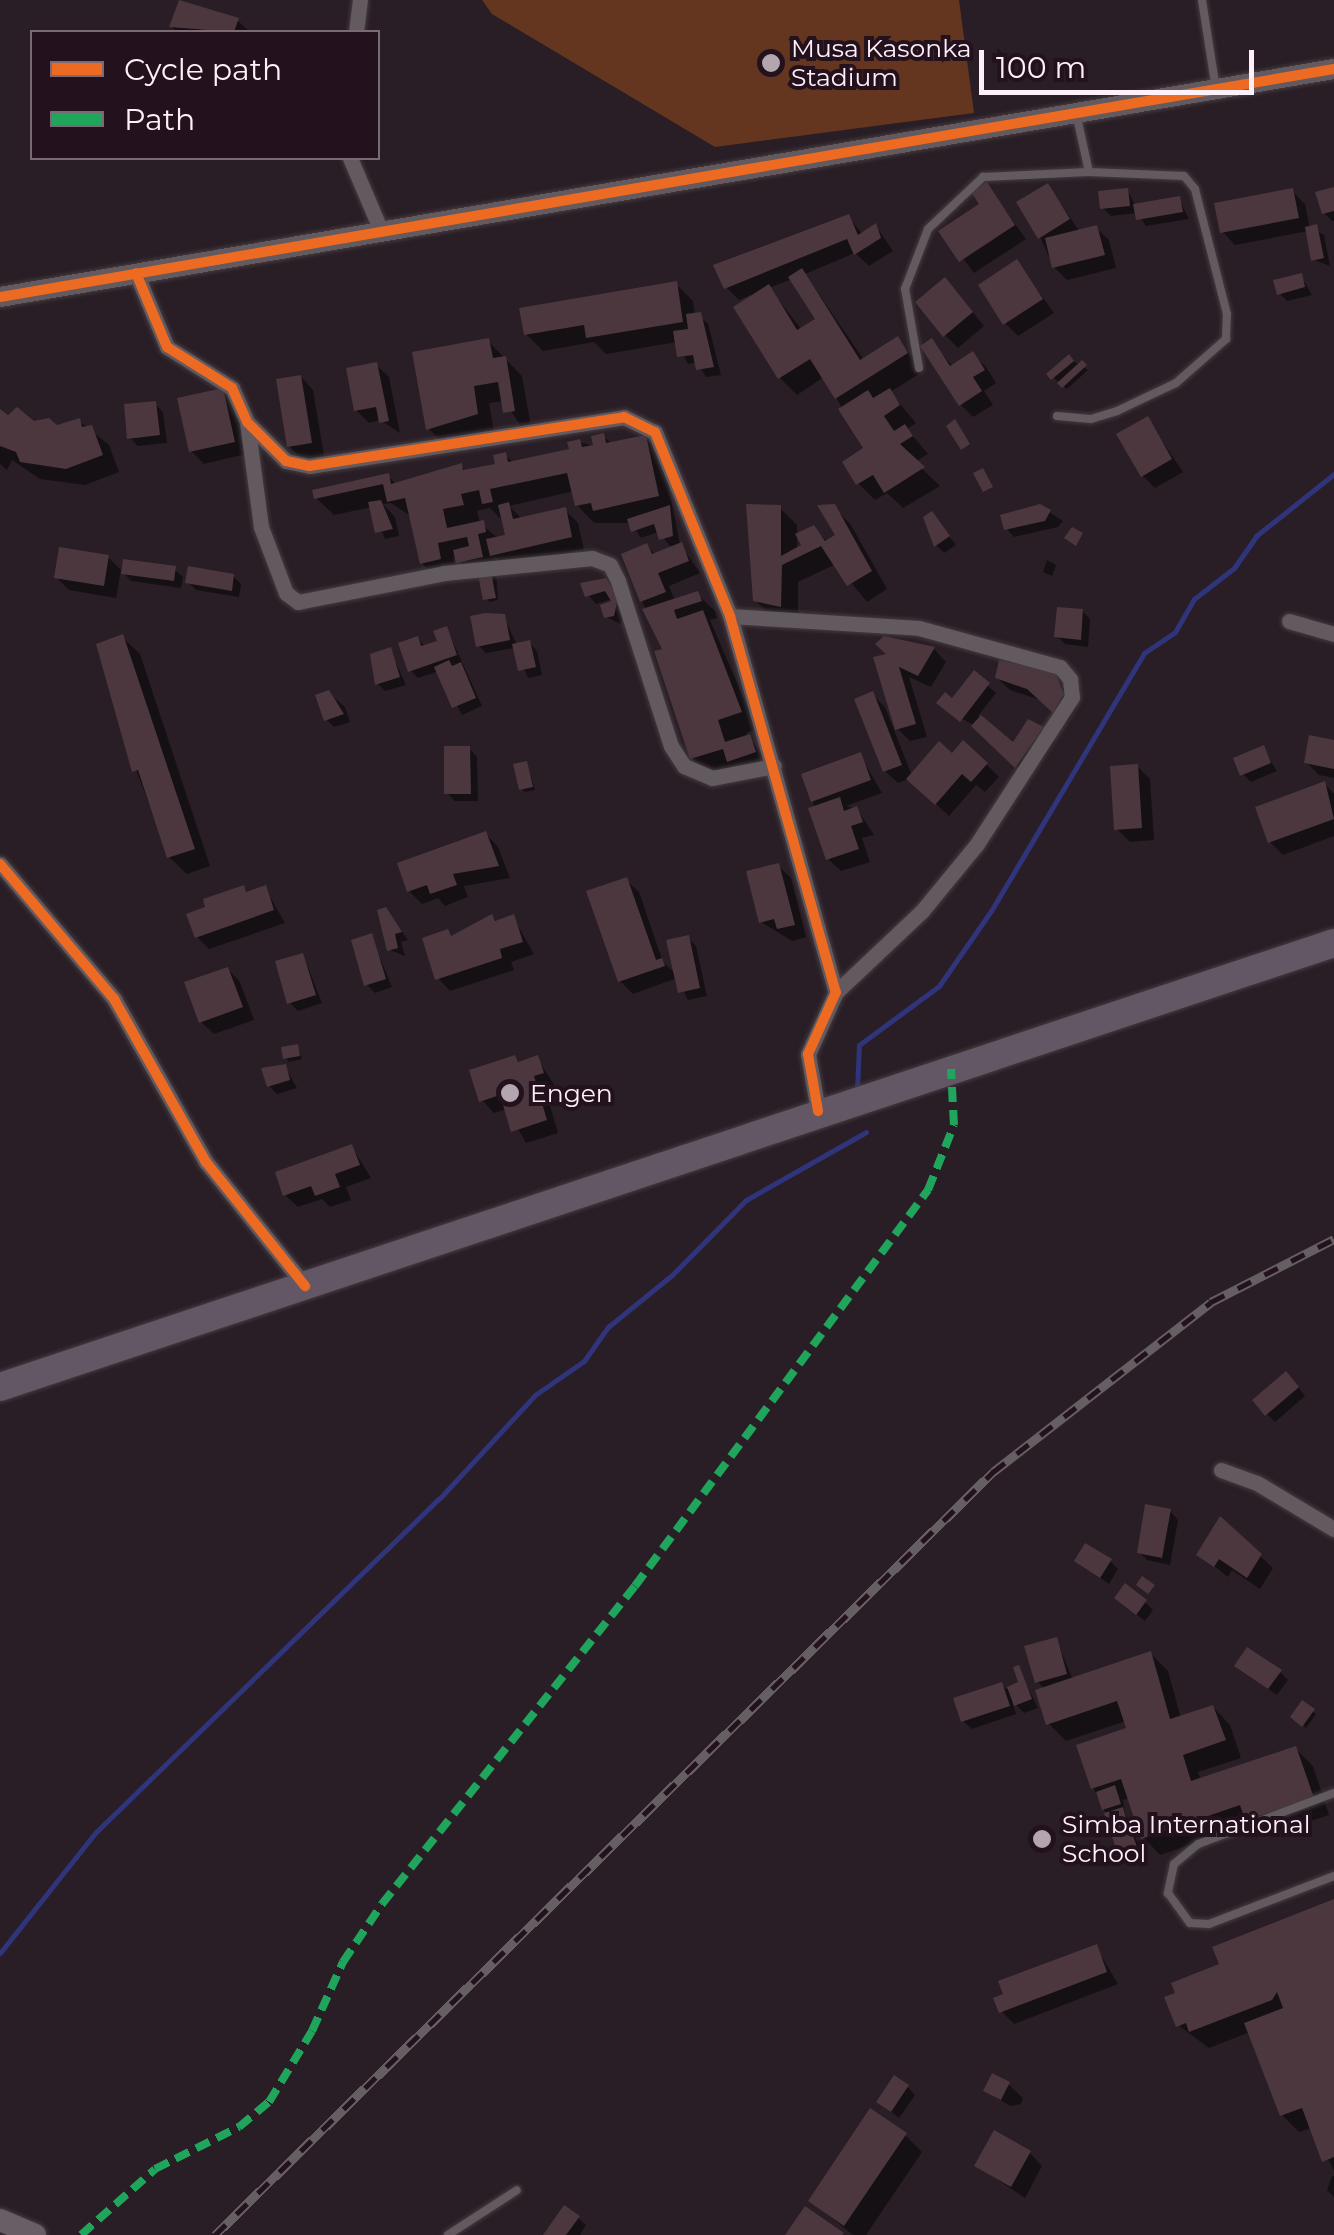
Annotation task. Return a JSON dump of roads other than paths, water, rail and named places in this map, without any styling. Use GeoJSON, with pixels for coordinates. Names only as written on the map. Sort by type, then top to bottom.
{"type":"FeatureCollection","features":[{"type":"Feature","properties":{"kind":"highway"},"geometry":{"type":"LineString","coordinates":[[0,1387],[1334,943]]}},
{"type":"Feature","properties":{"kind":"main road"},"geometry":{"type":"LineString","coordinates":[[0,2220],[35,2235]]}},
{"type":"Feature","properties":{"kind":"street"},"geometry":{"type":"LineString","coordinates":[[356,30],[360,0]]}},
{"type":"Feature","properties":{"kind":"street"},"geometry":{"type":"LineString","coordinates":[[0,297],[1334,69]]}},
{"type":"Feature","properties":{"kind":"street"},"geometry":{"type":"LineString","coordinates":[[351,160],[382,233]]}},
{"type":"Feature","properties":{"kind":"street"},"geometry":{"type":"LineString","coordinates":[[136,273],[167,347],[232,388],[247,422],[261,527],[286,593],[298,602],[444,573],[564,556],[592,558],[610,565],[618,581],[670,746],[684,766],[712,778],[774,766]]}},
{"type":"Feature","properties":{"kind":"street"},"geometry":{"type":"LineString","coordinates":[[247,422],[286,461],[309,466],[624,417],[643,421],[656,432],[730,616],[836,992]]}},
{"type":"Feature","properties":{"kind":"street"},"geometry":{"type":"LineString","coordinates":[[730,616],[919,628],[1060,666],[1070,680],[1072,697],[977,844],[922,911],[836,992],[808,1054],[818,1112]]}},
{"type":"Feature","properties":{"kind":"street"},"geometry":{"type":"LineString","coordinates":[[1289,620],[1334,634]]}},
{"type":"Feature","properties":{"kind":"street"},"geometry":{"type":"LineString","coordinates":[[0,864],[114,999],[206,1162],[305,1286]]}},
{"type":"Feature","properties":{"kind":"street"},"geometry":{"type":"LineString","coordinates":[[1221,1470],[1257,1483],[1334,1529]]}},
{"type":"Feature","properties":{"kind":"lane"},"geometry":{"type":"LineString","coordinates":[[1202,0],[1216,89]]}},
{"type":"Feature","properties":{"kind":"lane"},"geometry":{"type":"LineString","coordinates":[[1076,113],[1090,172]]}},
{"type":"Feature","properties":{"kind":"lane"},"geometry":{"type":"LineString","coordinates":[[918,368],[905,289],[928,229],[983,177],[1090,172],[1184,176],[1195,189],[1226,314],[1226,338],[1176,383],[1117,411],[1091,419],[1056,416]]}},
{"type":"Feature","properties":{"kind":"lane"},"geometry":{"type":"LineString","coordinates":[[1334,1794],[1198,1844],[1174,1864],[1168,1893],[1190,1923],[1209,1924],[1334,1876]]}},
{"type":"Feature","properties":{"kind":"lane"},"geometry":{"type":"LineString","coordinates":[[448,2235],[517,2190]]}},
{"type":"Feature","properties":{"kind":"waterway"},"geometry":{"type":"LineString","coordinates":[[857,1090],[859,1045],[939,986],[991,911],[1144,653],[1175,632],[1194,599],[1234,568],[1256,536],[1334,474]]}},
{"type":"Feature","properties":{"kind":"waterway"},"geometry":{"type":"LineString","coordinates":[[0,1953],[96,1832],[440,1498],[535,1395],[584,1361],[608,1327],[672,1275],[746,1200],[866,1132]]}},
{"type":"Feature","properties":{"kind":"railway"},"geometry":{"type":"LineString","coordinates":[[215,2235],[993,1472],[1211,1302],[1334,1239]]}},
{"type":"Feature","properties":{"kind":"place","name":"Musa Kasonka Stadium"},"geometry":{"type":"Point","coordinates":[771,63]}},
{"type":"Feature","properties":{"kind":"place","name":"Engen"},"geometry":{"type":"Point","coordinates":[510,1093]}},
{"type":"Feature","properties":{"kind":"place","name":"Simba International School"},"geometry":{"type":"Point","coordinates":[1042,1839]}}]}
